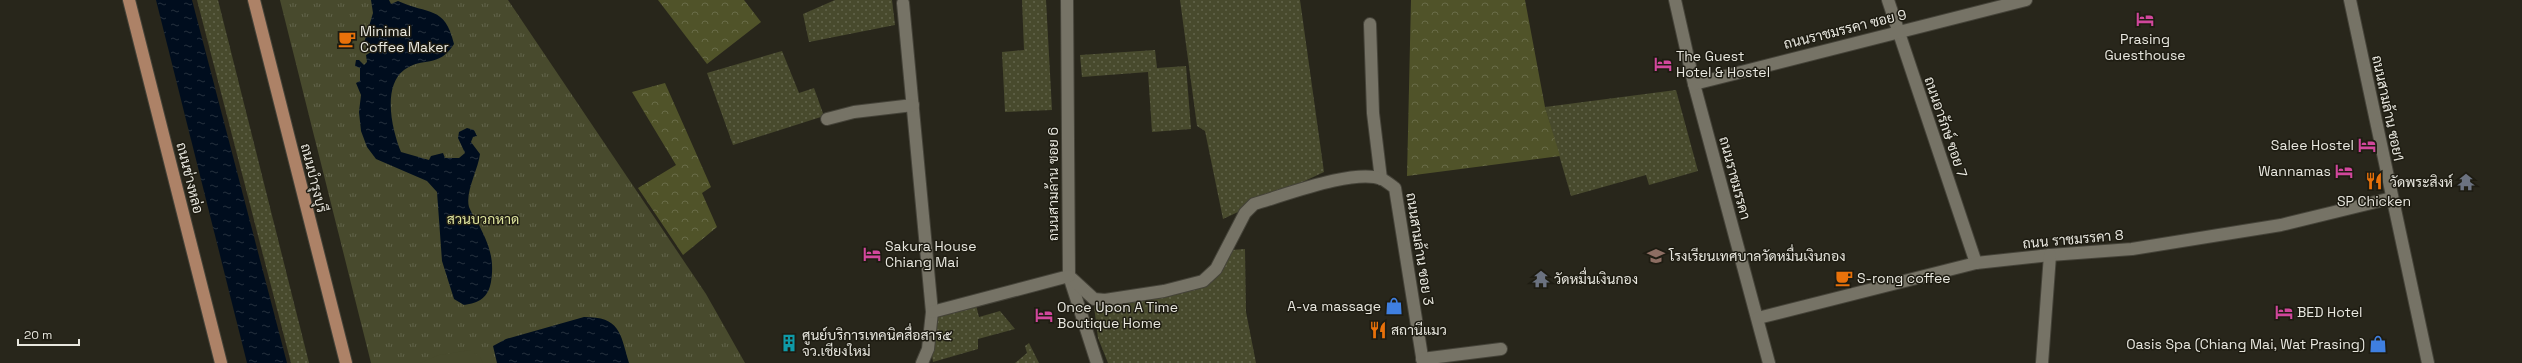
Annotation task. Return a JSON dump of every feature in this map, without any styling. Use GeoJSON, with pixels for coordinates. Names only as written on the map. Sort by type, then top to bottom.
{"type":"FeatureCollection","features":[{"type":"Feature","properties":{"kind":"main road","name":"ถนนช่างหล่อ"},"geometry":{"type":"LineString","coordinates":[[129,0],[221,363]]}},
{"type":"Feature","properties":{"kind":"main road","name":"ถนนบำรุงบุรี"},"geometry":{"type":"LineString","coordinates":[[254,0],[346,363]]}},
{"type":"Feature","properties":{"kind":"street","name":"ถนนสามล้าน ซอย 6"},"geometry":{"type":"LineString","coordinates":[[1067,0],[1069,276],[1097,363]]}},
{"type":"Feature","properties":{"kind":"street","name":"ถนนราชมรรคา"},"geometry":{"type":"LineString","coordinates":[[1675,0],[1694,84],[1769,363]]}},
{"type":"Feature","properties":{"kind":"street","name":"ถนนอารักษ์ ซอย 7"},"geometry":{"type":"LineString","coordinates":[[1888,0],[1976,263]]}},
{"type":"Feature","properties":{"kind":"street","name":"ถนนราชมรรคา ซอย 9"},"geometry":{"type":"LineString","coordinates":[[1694,84],[1898,31],[2026,0]]}},
{"type":"Feature","properties":{"kind":"street","name":"ถนนสามล้าน ซอย1"},"geometry":{"type":"LineString","coordinates":[[2350,0],[2428,363]]}},
{"type":"Feature","properties":{"kind":"street"},"geometry":{"type":"LineString","coordinates":[[903,2],[932,312],[928,349],[922,363]]}},
{"type":"Feature","properties":{"kind":"street"},"geometry":{"type":"LineString","coordinates":[[932,312],[1069,276],[1094,299],[1105,300],[1164,291],[1203,281],[1216,269],[1245,213],[1254,204],[1327,182],[1355,177],[1381,179],[1373,113],[1370,24]]}},
{"type":"Feature","properties":{"kind":"street"},"geometry":{"type":"LineString","coordinates":[[827,119],[854,112],[913,105]]}},
{"type":"Feature","properties":{"kind":"street","name":"ถนนสามล้าน ซอย 3"},"geometry":{"type":"LineString","coordinates":[[1381,179],[1395,188],[1423,361]]}},
{"type":"Feature","properties":{"kind":"street","name":"ถนน ราชมรรคา 8"},"geometry":{"type":"LineString","coordinates":[[1758,318],[1976,263],[2050,255],[2132,249],[2266,228],[2392,198]]}},
{"type":"Feature","properties":{"kind":"street"},"geometry":{"type":"LineString","coordinates":[[2042,363],[2050,255]]}},
{"type":"Feature","properties":{"kind":"street"},"geometry":{"type":"LineString","coordinates":[[1423,361],[1501,349]]}},
{"type":"Feature","properties":{"kind":"green space"},"geometry":{"type":"Polygon","coordinates":[[[197,0],[218,0],[309,363],[291,363],[197,0]]]}},
{"type":"Feature","properties":{"kind":"green space","name":"สวนบวกหาด"},"geometry":{"type":"Polygon","coordinates":[[[280,0],[508,0],[706,294],[745,363],[371,363],[280,0]]]}},
{"type":"Feature","properties":{"kind":"green space"},"geometry":{"type":"Polygon","coordinates":[[[658,0],[744,0],[761,22],[707,64],[658,0]]]}},
{"type":"Feature","properties":{"kind":"green space"},"geometry":{"type":"Polygon","coordinates":[[[835,0],[892,0],[895,25],[809,42],[803,14],[835,0]]]}},
{"type":"Feature","properties":{"kind":"green space"},"geometry":{"type":"Polygon","coordinates":[[[1022,0],[1046,0],[1052,110],[1005,112],[1002,52],[1024,50],[1022,0]]]}},
{"type":"Feature","properties":{"kind":"green space"},"geometry":{"type":"Polygon","coordinates":[[[1180,0],[1300,0],[1324,172],[1223,219],[1205,131],[1197,126],[1180,0]]]}},
{"type":"Feature","properties":{"kind":"green space"},"geometry":{"type":"Polygon","coordinates":[[[1411,0],[1525,0],[1545,107],[1560,156],[1407,176],[1411,0]]]}},
{"type":"Feature","properties":{"kind":"green space"},"geometry":{"type":"Polygon","coordinates":[[[1155,50],[1157,68],[1186,66],[1191,129],[1152,132],[1148,72],[1082,77],[1080,55],[1155,50]]]}},
{"type":"Feature","properties":{"kind":"green space"},"geometry":{"type":"Polygon","coordinates":[[[782,51],[799,93],[814,88],[824,116],[733,145],[707,73],[782,51]]]}},
{"type":"Feature","properties":{"kind":"green space"},"geometry":{"type":"Polygon","coordinates":[[[665,83],[711,187],[702,193],[717,227],[683,255],[638,188],[676,165],[632,92],[665,83]]]}},
{"type":"Feature","properties":{"kind":"green space"},"geometry":{"type":"Polygon","coordinates":[[[1676,90],[1698,171],[1649,185],[1646,175],[1571,196],[1545,107],[1676,90]]]}},
{"type":"Feature","properties":{"kind":"green space"},"geometry":{"type":"Polygon","coordinates":[[[1245,249],[1246,312],[1256,363],[1108,363],[1098,338],[1094,306],[1184,291],[1231,250],[1245,249]]]}},
{"type":"Feature","properties":{"kind":"green space"},"geometry":{"type":"Polygon","coordinates":[[[976,305],[979,317],[1000,311],[1015,329],[978,339],[978,349],[933,362],[931,350],[937,317],[976,305]]]}},
{"type":"Feature","properties":{"kind":"green space"},"geometry":{"type":"Polygon","coordinates":[[[1029,343],[1039,363],[1015,363],[1027,353],[1025,346],[1029,343]]]}},
{"type":"Feature","properties":{"kind":"green space"},"geometry":{"type":"Polygon","coordinates":[[[471,350],[480,357],[483,363],[420,363],[439,355],[471,350]]]}},
{"type":"Feature","properties":{"kind":"water"},"geometry":{"type":"Polygon","coordinates":[[[156,0],[192,0],[287,363],[247,363],[156,0]]]}},
{"type":"Feature","properties":{"kind":"water"},"geometry":{"type":"Polygon","coordinates":[[[371,0],[389,0],[391,4],[398,1],[427,10],[440,17],[446,23],[450,32],[454,44],[448,52],[436,60],[411,66],[404,70],[397,78],[393,87],[391,98],[392,121],[401,152],[429,160],[431,156],[443,153],[445,158],[459,158],[465,153],[458,138],[459,132],[467,128],[474,130],[477,136],[473,137],[471,142],[480,154],[470,188],[468,201],[469,207],[490,250],[492,273],[488,292],[482,299],[474,303],[464,305],[454,299],[442,261],[437,192],[427,181],[376,159],[367,147],[361,131],[359,112],[361,95],[356,83],[360,81],[360,68],[355,66],[356,60],[359,60],[364,65],[367,62],[366,55],[371,52],[370,43],[364,43],[373,13],[371,0]]]}},
{"type":"Feature","properties":{"kind":"water"},"geometry":{"type":"Polygon","coordinates":[[[584,317],[605,320],[612,323],[617,328],[629,363],[497,363],[493,346],[506,339],[584,317]]]}},
{"type":"Feature","properties":{"kind":"place","name":"Prasing Guesthouse"},"geometry":{"type":"Point","coordinates":[2145,19]}},
{"type":"Feature","properties":{"kind":"place","name":"Minimal Coffee Maker"},"geometry":{"type":"Point","coordinates":[347,39]}},
{"type":"Feature","properties":{"kind":"place","name":"The Guest Hotel & Hostel"},"geometry":{"type":"Point","coordinates":[1663,64]}},
{"type":"Feature","properties":{"kind":"place","name":"Salee Hostel"},"geometry":{"type":"Point","coordinates":[2367,145]}},
{"type":"Feature","properties":{"kind":"place","name":"Wannamas"},"geometry":{"type":"Point","coordinates":[2344,171]}},
{"type":"Feature","properties":{"kind":"place","name":"SP Chicken"},"geometry":{"type":"Point","coordinates":[2374,181]}},
{"type":"Feature","properties":{"kind":"place","name":"วัดพระสิงห์"},"geometry":{"type":"Point","coordinates":[2466,182]}},
{"type":"Feature","properties":{"kind":"place","name":"Sakura House Chiang Mai"},"geometry":{"type":"Point","coordinates":[872,254]}},
{"type":"Feature","properties":{"kind":"place","name":"โรงเรียนเทศบาลวัดหมื่นเงินกอง"},"geometry":{"type":"Point","coordinates":[1656,256]}},
{"type":"Feature","properties":{"kind":"place","name":"S-rong coffee"},"geometry":{"type":"Point","coordinates":[1844,278]}},
{"type":"Feature","properties":{"kind":"place","name":"วัดหมื่นเงินกอง"},"geometry":{"type":"Point","coordinates":[1541,279]}},
{"type":"Feature","properties":{"kind":"place","name":"A-va massage"},"geometry":{"type":"Point","coordinates":[1394,306]}},
{"type":"Feature","properties":{"kind":"place","name":"BED Hotel"},"geometry":{"type":"Point","coordinates":[2284,312]}},
{"type":"Feature","properties":{"kind":"place","name":"Once Upon A Time Boutique Home"},"geometry":{"type":"Point","coordinates":[1044,315]}},
{"type":"Feature","properties":{"kind":"place","name":"สถานีแมว"},"geometry":{"type":"Point","coordinates":[1378,330]}},
{"type":"Feature","properties":{"kind":"place","name":"ศูนย์บริการเทคนิคสื่อสาร๕ จว.เชียงใหม่"},"geometry":{"type":"Point","coordinates":[789,343]}},
{"type":"Feature","properties":{"kind":"place","name":"Oasis Spa (Chiang Mai, Wat Prasing)"},"geometry":{"type":"Point","coordinates":[2378,344]}}]}
